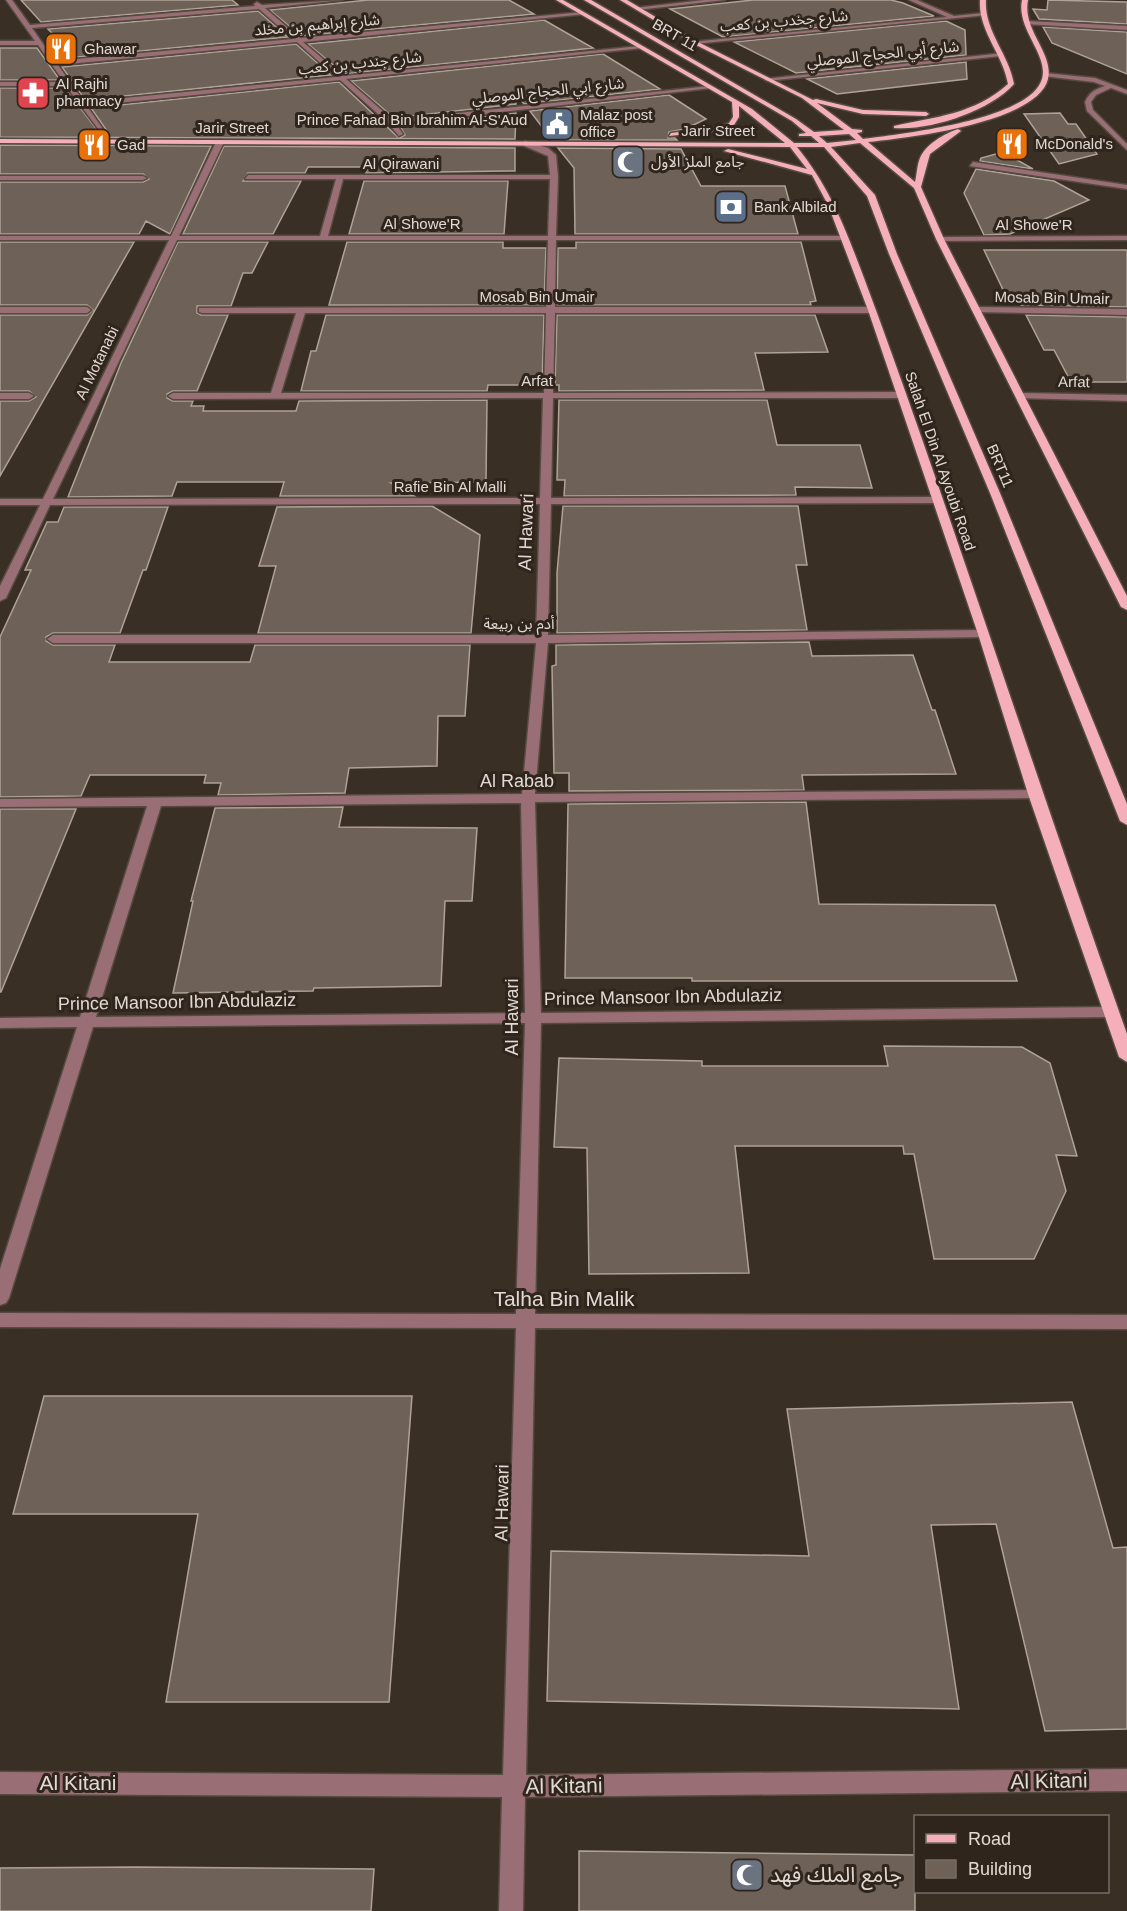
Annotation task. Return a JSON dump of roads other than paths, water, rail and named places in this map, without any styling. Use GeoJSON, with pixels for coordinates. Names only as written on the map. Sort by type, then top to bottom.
{"type":"FeatureCollection","features":[{"type":"Feature","properties":{"kind":"main road","name":"Salah El Din Al Ayoubi Road"},"geometry":{"type":"LineString","coordinates":[[559,0],[750,110],[791,144],[815,174],[832,205],[872,310],[984,634],[1035,794],[1127,1057]]}},
{"type":"Feature","properties":{"kind":"main road","name":"BRT 11"},"geometry":{"type":"LineString","coordinates":[[587,0],[750,94]]}},
{"type":"Feature","properties":{"kind":"main road"},"geometry":{"type":"LineString","coordinates":[[624,0],[694,42],[804,97],[851,132],[917,187],[940,239],[1127,607]]}},
{"type":"Feature","properties":{"kind":"main road"},"geometry":{"type":"LineString","coordinates":[[892,128],[962,112],[994,99],[1011,84],[1009,69],[984,15],[983,0]]}},
{"type":"Feature","properties":{"kind":"main road"},"geometry":{"type":"LineString","coordinates":[[860,141],[921,134],[974,122],[1015,108],[1036,93],[1043,84],[1045,75],[1023,7],[1025,0]]}},
{"type":"Feature","properties":{"kind":"main road","name":"BRT11"},"geometry":{"type":"LineString","coordinates":[[750,94],[794,120],[820,140],[871,195],[893,254],[995,493],[1127,821]]}},
{"type":"Feature","properties":{"kind":"main road"},"geometry":{"type":"LineString","coordinates":[[804,97],[869,113],[916,115],[962,112]]}},
{"type":"Feature","properties":{"kind":"main road"},"geometry":{"type":"LineString","coordinates":[[671,135],[717,129],[732,123],[736,117],[735,102]]}},
{"type":"Feature","properties":{"kind":"main road"},"geometry":{"type":"LineString","coordinates":[[917,187],[923,172],[922,162],[927,154],[945,138],[974,122]]}},
{"type":"Feature","properties":{"kind":"main road"},"geometry":{"type":"LineString","coordinates":[[762,135],[820,140],[851,132],[871,130]]}},
{"type":"Feature","properties":{"kind":"main road"},"geometry":{"type":"LineString","coordinates":[[0,132],[45,132]]}},
{"type":"Feature","properties":{"kind":"main road"},"geometry":{"type":"LineString","coordinates":[[91,132],[114,133]]}},
{"type":"Feature","properties":{"kind":"main road","name":"Prince Fahad Bin Ibrahim Al-S'Aud"},"geometry":{"type":"LineString","coordinates":[[387,134],[411,134]]}},
{"type":"Feature","properties":{"kind":"main road","name":"Prince Fahad Bin Ibrahim Al-S'Aud"},"geometry":{"type":"LineString","coordinates":[[518,134],[529,134]]}},
{"type":"Feature","properties":{"kind":"main road"},"geometry":{"type":"LineString","coordinates":[[659,135],[730,135]]}},
{"type":"Feature","properties":{"kind":"main road","name":"Jarir Street"},"geometry":{"type":"LineString","coordinates":[[0,141],[791,144],[820,140],[860,141]]}},
{"type":"Feature","properties":{"kind":"main road"},"geometry":{"type":"LineString","coordinates":[[671,144],[718,149],[774,161],[815,174]]}},
{"type":"Feature","properties":{"kind":"street"},"geometry":{"type":"LineString","coordinates":[[252,0],[391,122],[399,134]]}},
{"type":"Feature","properties":{"kind":"street"},"geometry":{"type":"LineString","coordinates":[[28,27],[340,0]]}},
{"type":"Feature","properties":{"kind":"street"},"geometry":{"type":"LineString","coordinates":[[637,8],[722,0]]}},
{"type":"Feature","properties":{"kind":"street"},"geometry":{"type":"LineString","coordinates":[[912,0],[953,17]]}},
{"type":"Feature","properties":{"kind":"street"},"geometry":{"type":"LineString","coordinates":[[10,5],[102,132]]}},
{"type":"Feature","properties":{"kind":"street","name":"شارع إبراهيم بن مخلد"},"geometry":{"type":"LineString","coordinates":[[54,63],[583,14]]}},
{"type":"Feature","properties":{"kind":"street","name":"شارع جخدب بن كعب"},"geometry":{"type":"LineString","coordinates":[[694,42],[984,15]]}},
{"type":"Feature","properties":{"kind":"street"},"geometry":{"type":"LineString","coordinates":[[1027,22],[1127,28]]}},
{"type":"Feature","properties":{"kind":"street"},"geometry":{"type":"LineString","coordinates":[[0,43],[39,43]]}},
{"type":"Feature","properties":{"kind":"street","name":"شارع جندب بن كعب"},"geometry":{"type":"LineString","coordinates":[[82,104],[640,48]]}},
{"type":"Feature","properties":{"kind":"street","name":"شارع أبي الحجاج الموصلي"},"geometry":{"type":"LineString","coordinates":[[767,79],[1001,54]]}},
{"type":"Feature","properties":{"kind":"street"},"geometry":{"type":"LineString","coordinates":[[1045,75],[1088,79],[1127,92]]}},
{"type":"Feature","properties":{"kind":"street"},"geometry":{"type":"LineString","coordinates":[[1043,84],[1076,83],[1110,86]]}},
{"type":"Feature","properties":{"kind":"street"},"geometry":{"type":"LineString","coordinates":[[0,84],[68,84]]}},
{"type":"Feature","properties":{"kind":"street"},"geometry":{"type":"LineString","coordinates":[[1110,86],[1090,96],[1088,102],[1090,111],[1127,148]]}},
{"type":"Feature","properties":{"kind":"street","name":"شارع ابي الحجاج الموصلي"},"geometry":{"type":"LineString","coordinates":[[391,122],[709,88]]}},
{"type":"Feature","properties":{"kind":"street","name":"Al Motanabi"},"geometry":{"type":"LineString","coordinates":[[0,598],[220,142]]}},
{"type":"Feature","properties":{"kind":"street","name":"Al Hawari"},"geometry":{"type":"LineString","coordinates":[[511,1911],[533,1018],[528,799],[542,639],[554,177],[552,155],[525,143]]}},
{"type":"Feature","properties":{"kind":"street"},"geometry":{"type":"LineString","coordinates":[[973,164],[1127,187]]}},
{"type":"Feature","properties":{"kind":"street","name":"Al Qirawani"},"geometry":{"type":"LineString","coordinates":[[248,177],[554,177]]}},
{"type":"Feature","properties":{"kind":"street"},"geometry":{"type":"LineString","coordinates":[[0,178],[143,178]]}},
{"type":"Feature","properties":{"kind":"street"},"geometry":{"type":"LineString","coordinates":[[323,238],[339,178]]}},
{"type":"Feature","properties":{"kind":"street","name":"Al Showe'R"},"geometry":{"type":"LineString","coordinates":[[0,238],[844,238]]}},
{"type":"Feature","properties":{"kind":"street","name":"Al Showe'R"},"geometry":{"type":"LineString","coordinates":[[940,239],[1127,238]]}},
{"type":"Feature","properties":{"kind":"street"},"geometry":{"type":"LineString","coordinates":[[0,310],[87,310]]}},
{"type":"Feature","properties":{"kind":"street","name":"Mosab Bin Umair"},"geometry":{"type":"LineString","coordinates":[[202,310],[872,310]]}},
{"type":"Feature","properties":{"kind":"street"},"geometry":{"type":"LineString","coordinates":[[275,396],[301,310]]}},
{"type":"Feature","properties":{"kind":"street","name":"Mosab Bin Umair"},"geometry":{"type":"LineString","coordinates":[[977,310],[1127,312]]}},
{"type":"Feature","properties":{"kind":"street","name":"Arfat"},"geometry":{"type":"LineString","coordinates":[[173,396],[901,395]]}},
{"type":"Feature","properties":{"kind":"street"},"geometry":{"type":"LineString","coordinates":[[0,396],[29,396]]}},
{"type":"Feature","properties":{"kind":"street","name":"Arfat"},"geometry":{"type":"LineString","coordinates":[[1020,396],[1127,398]]}},
{"type":"Feature","properties":{"kind":"street","name":"Rafie Bin Al Malli"},"geometry":{"type":"LineString","coordinates":[[0,502],[936,500]]}},
{"type":"Feature","properties":{"kind":"street","name":"أدم بن ربيعة"},"geometry":{"type":"LineString","coordinates":[[53,639],[542,639],[984,634]]}},
{"type":"Feature","properties":{"kind":"street","name":"Al Rabab"},"geometry":{"type":"LineString","coordinates":[[0,803],[1035,794]]}},
{"type":"Feature","properties":{"kind":"street"},"geometry":{"type":"LineString","coordinates":[[0,1298],[154,802]]}},
{"type":"Feature","properties":{"kind":"street","name":"Prince Mansoor Ibn Abdulaziz"},"geometry":{"type":"LineString","coordinates":[[0,1023],[1111,1012]]}},
{"type":"Feature","properties":{"kind":"street","name":"Talha Bin Malik"},"geometry":{"type":"LineString","coordinates":[[0,1320],[1127,1322]]}},
{"type":"Feature","properties":{"kind":"street","name":"Al Kitani"},"geometry":{"type":"LineString","coordinates":[[0,1783],[514,1786],[1127,1780]]}},
{"type":"Feature","properties":{"kind":"place","name":"Ghawar"},"geometry":{"type":"Point","coordinates":[61,49]}},
{"type":"Feature","properties":{"kind":"place","name":"Al Rajhi pharmacy"},"geometry":{"type":"Point","coordinates":[33,93]}},
{"type":"Feature","properties":{"kind":"place","name":"Malaz post office"},"geometry":{"type":"Point","coordinates":[557,124]}},
{"type":"Feature","properties":{"kind":"place","name":"McDonald's"},"geometry":{"type":"Point","coordinates":[1012,144]}},
{"type":"Feature","properties":{"kind":"place","name":"Gad"},"geometry":{"type":"Point","coordinates":[94,145]}},
{"type":"Feature","properties":{"kind":"place","name":"جامع الملز الأول"},"geometry":{"type":"Point","coordinates":[628,162]}},
{"type":"Feature","properties":{"kind":"place","name":"Bank Albilad"},"geometry":{"type":"Point","coordinates":[731,207]}},
{"type":"Feature","properties":{"kind":"place","name":"جامع الملك فهد"},"geometry":{"type":"Point","coordinates":[747,1875]}}]}
